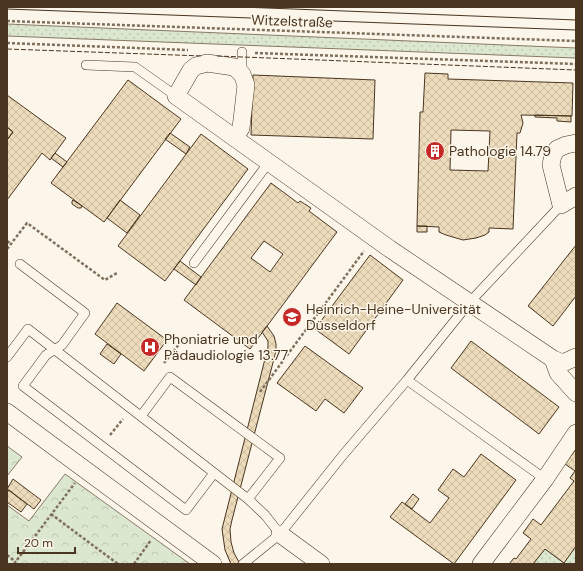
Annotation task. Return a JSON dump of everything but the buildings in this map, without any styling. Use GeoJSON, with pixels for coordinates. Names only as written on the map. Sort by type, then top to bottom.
{"type":"FeatureCollection","features":[{"type":"Feature","properties":{"kind":"street"},"geometry":{"type":"LineString","coordinates":[[235,138],[241,128],[246,86],[242,74],[234,67],[207,63],[196,66],[191,70],[176,96],[374,238],[552,359],[563,363],[576,359]]}},
{"type":"Feature","properties":{"kind":"street"},"geometry":{"type":"LineString","coordinates":[[576,143],[557,149],[553,155],[552,165],[561,205],[576,196]]}},
{"type":"Feature","properties":{"kind":"street"},"geometry":{"type":"LineString","coordinates":[[552,359],[558,373],[576,392]]}},
{"type":"Feature","properties":{"kind":"street"},"geometry":{"type":"LineString","coordinates":[[7,412],[213,564]]}},
{"type":"Feature","properties":{"kind":"street"},"geometry":{"type":"LineString","coordinates":[[481,564],[545,479],[576,433]]}},
{"type":"Feature","properties":{"kind":"street"},"geometry":{"type":"LineString","coordinates":[[280,534],[321,564]]}},
{"type":"Feature","properties":{"kind":"lane"},"geometry":{"type":"LineString","coordinates":[[242,52],[242,74]]}},
{"type":"Feature","properties":{"kind":"lane"},"geometry":{"type":"LineString","coordinates":[[86,65],[135,67],[176,96]]}},
{"type":"Feature","properties":{"kind":"lane"},"geometry":{"type":"LineString","coordinates":[[194,263],[269,162]]}},
{"type":"Feature","properties":{"kind":"lane"},"geometry":{"type":"LineString","coordinates":[[243,564],[280,534],[343,455],[407,380],[469,303],[561,205]]}},
{"type":"Feature","properties":{"kind":"lane"},"geometry":{"type":"LineString","coordinates":[[20,264],[85,313],[62,345],[46,355],[23,386],[186,510],[214,473]]}},
{"type":"Feature","properties":{"kind":"lane"},"geometry":{"type":"LineString","coordinates":[[7,357],[28,329],[248,498],[265,515],[280,534]]}},
{"type":"Feature","properties":{"kind":"lane"},"geometry":{"type":"LineString","coordinates":[[141,416],[170,377],[280,458],[248,498]]}},
{"type":"Feature","properties":{"kind":"lane"},"geometry":{"type":"LineString","coordinates":[[407,380],[545,479]]}},
{"type":"Feature","properties":{"kind":"path","name":"Witzelstraße"},"geometry":{"type":"LineString","coordinates":[[7,21],[576,41]]}},
{"type":"Feature","properties":{"kind":"path"},"geometry":{"type":"LineString","coordinates":[[7,43],[195,50]]}},
{"type":"Feature","properties":{"kind":"path"},"geometry":{"type":"LineString","coordinates":[[242,52],[576,64]]}},
{"type":"Feature","properties":{"kind":"path"},"geometry":{"type":"LineString","coordinates":[[7,249],[27,223],[105,280],[117,273]]}},
{"type":"Feature","properties":{"kind":"path"},"geometry":{"type":"LineString","coordinates":[[260,392],[374,238]]}},
{"type":"Feature","properties":{"kind":"path"},"geometry":{"type":"LineString","coordinates":[[7,241],[11,244]]}},
{"type":"Feature","properties":{"kind":"path"},"geometry":{"type":"LineString","coordinates":[[7,555],[15,563],[85,470]]}},
{"type":"Feature","properties":{"kind":"path"},"geometry":{"type":"LineString","coordinates":[[52,514],[118,564]]}},
{"type":"Feature","properties":{"kind":"path"},"geometry":{"type":"LineString","coordinates":[[134,564],[150,542]]}},
{"type":"Feature","properties":{"kind":"green space"},"geometry":{"type":"Polygon","coordinates":[[[7,24],[576,48],[576,58],[7,36],[7,24]]]}},
{"type":"Feature","properties":{"kind":"green space"},"geometry":{"type":"Polygon","coordinates":[[[7,446],[22,457],[7,476],[7,446]]]}},
{"type":"Feature","properties":{"kind":"green space"},"geometry":{"type":"Polygon","coordinates":[[[65,474],[190,564],[7,564],[7,505],[29,521],[65,474]]]}},
{"type":"Feature","properties":{"kind":"green space"},"geometry":{"type":"Polygon","coordinates":[[[576,546],[576,564],[533,564],[545,549],[564,563],[576,546]]]}},
{"type":"Feature","properties":{"kind":"tram line"},"geometry":{"type":"LineString","coordinates":[[241,7],[576,20]]}},
{"type":"Feature","properties":{"kind":"tram line"},"geometry":{"type":"LineString","coordinates":[[7,9],[576,30]]}},
{"type":"Feature","properties":{"kind":"fence"},"geometry":{"type":"LineString","coordinates":[[7,49],[203,56]]}},
{"type":"Feature","properties":{"kind":"fence"},"geometry":{"type":"LineString","coordinates":[[217,56],[576,70]]}},
{"type":"Feature","properties":{"kind":"place","name":"Pathologie 14.79"},"geometry":{"type":"Point","coordinates":[435,151]}},
{"type":"Feature","properties":{"kind":"place","name":"Heinrich-Heine-Universität Düsseldorf"},"geometry":{"type":"Point","coordinates":[292,317]}},
{"type":"Feature","properties":{"kind":"place","name":"Phoniatrie und Pädaudiologie 13.77"},"geometry":{"type":"Point","coordinates":[150,347]}}]}
